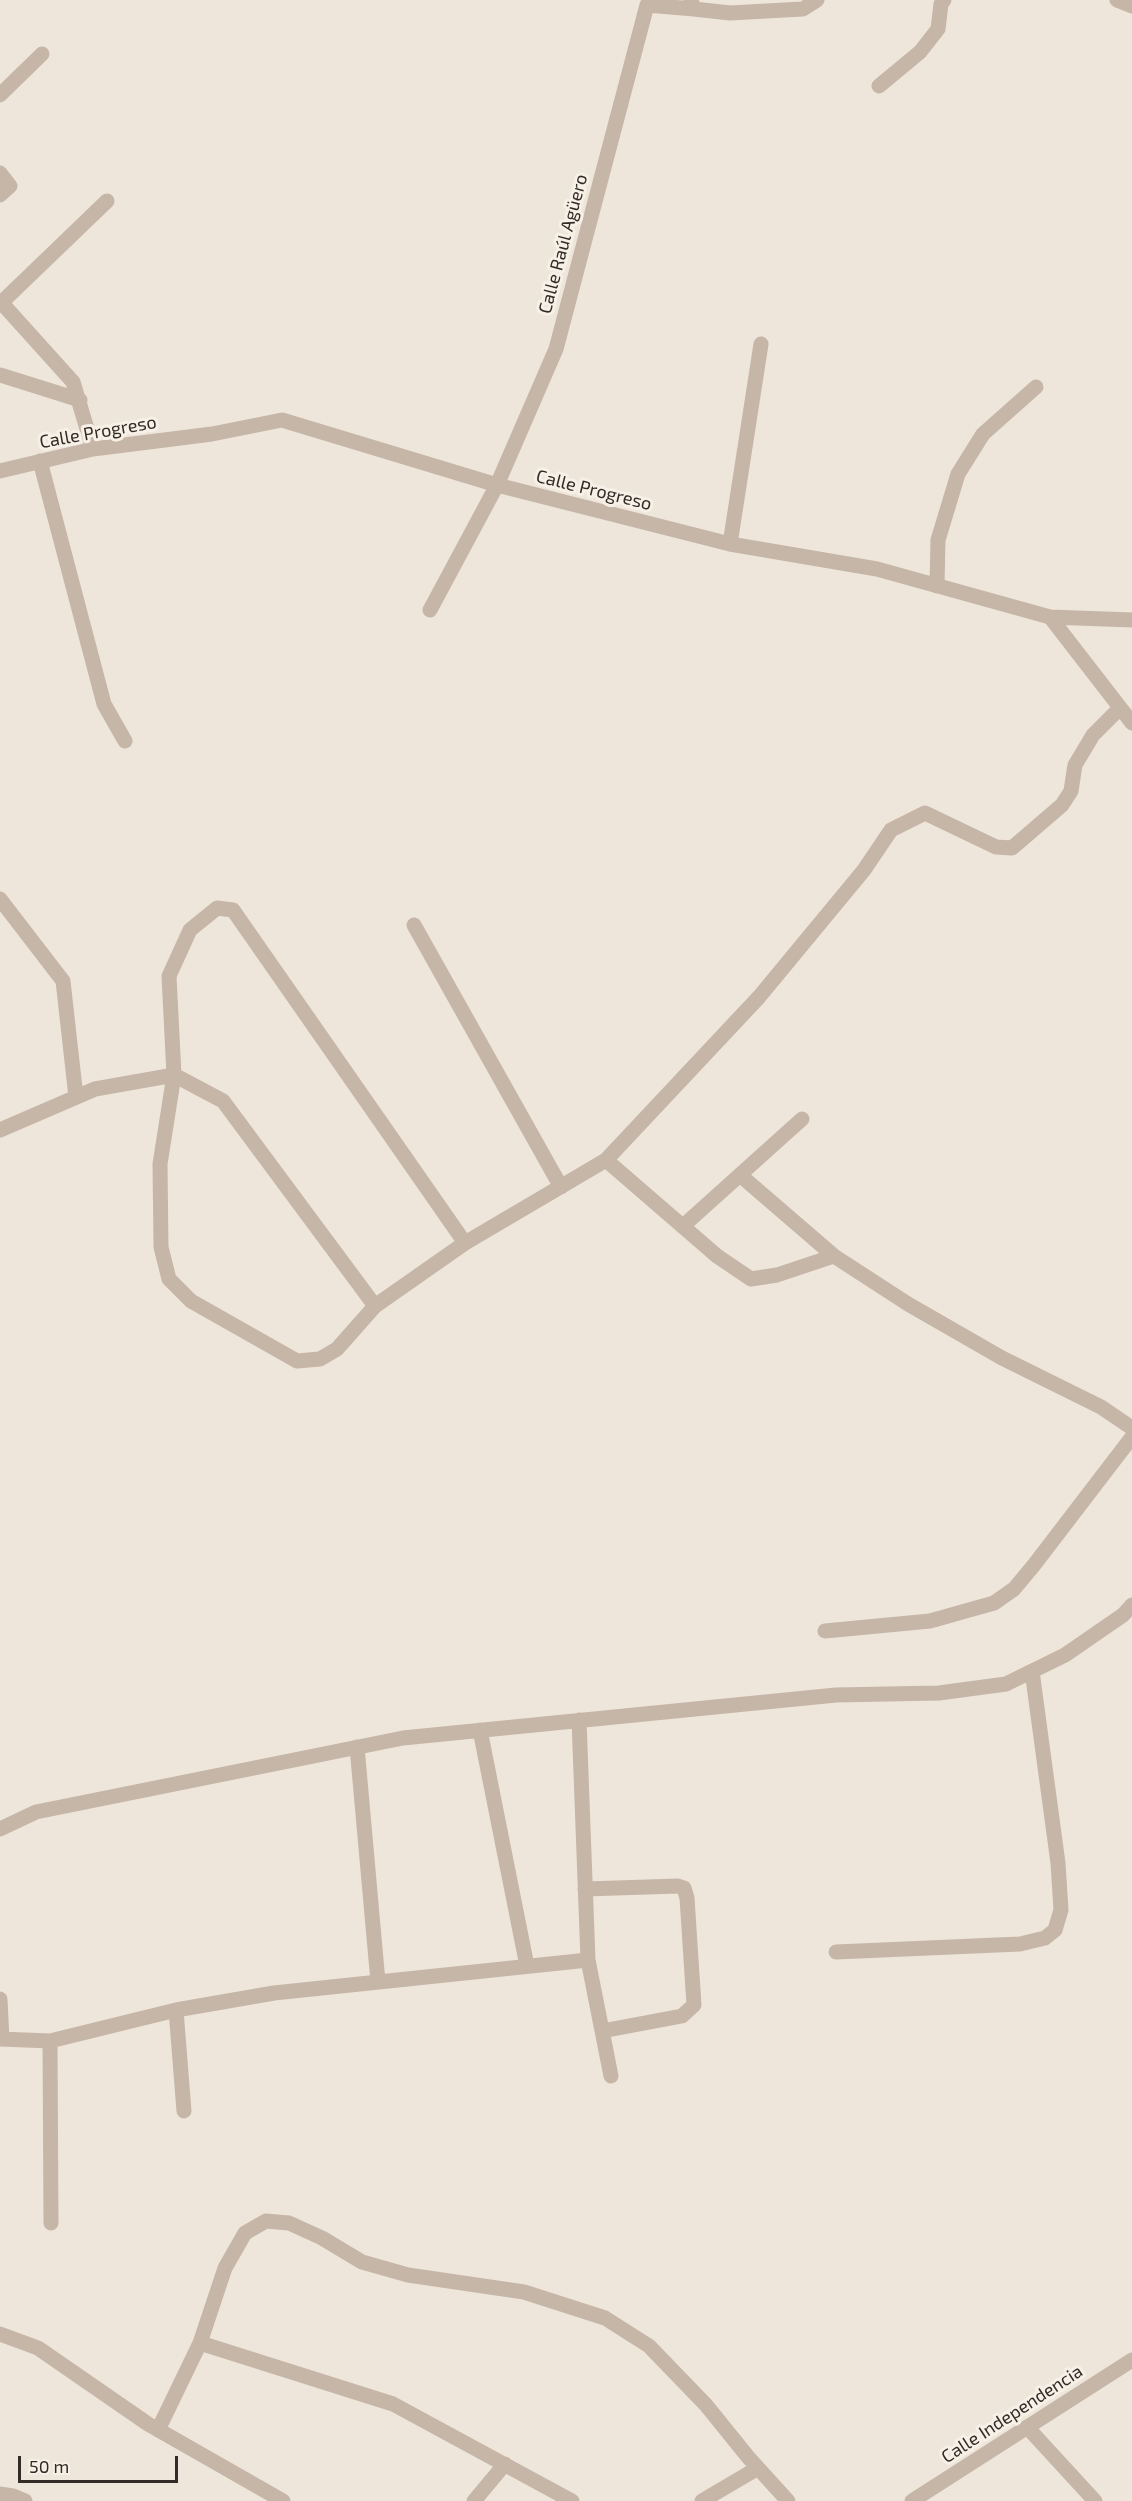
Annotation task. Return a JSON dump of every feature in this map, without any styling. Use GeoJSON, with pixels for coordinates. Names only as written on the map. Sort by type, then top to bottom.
{"type":"FeatureCollection","features":[{"type":"Feature","properties":{"kind":"street"},"geometry":{"type":"LineString","coordinates":[[692,5],[730,13],[769,13],[803,9],[817,0]]}},
{"type":"Feature","properties":{"kind":"street"},"geometry":{"type":"LineString","coordinates":[[1118,0],[1132,6]]}},
{"type":"Feature","properties":{"kind":"street"},"geometry":{"type":"LineString","coordinates":[[879,86],[926,45],[938,28],[940,1]]}},
{"type":"Feature","properties":{"kind":"street","name":"Calle Raúl Agüero"},"geometry":{"type":"LineString","coordinates":[[430,610],[497,485],[556,349],[647,5],[692,5]]}},
{"type":"Feature","properties":{"kind":"street"},"geometry":{"type":"LineString","coordinates":[[0,95],[42,54]]}},
{"type":"Feature","properties":{"kind":"street"},"geometry":{"type":"LineString","coordinates":[[0,173],[10,186],[0,195]]}},
{"type":"Feature","properties":{"kind":"street"},"geometry":{"type":"LineString","coordinates":[[93,449],[73,382],[1,301],[106,201]]}},
{"type":"Feature","properties":{"kind":"street"},"geometry":{"type":"LineString","coordinates":[[730,544],[761,344]]}},
{"type":"Feature","properties":{"kind":"street"},"geometry":{"type":"LineString","coordinates":[[0,375],[80,400]]}},
{"type":"Feature","properties":{"kind":"street"},"geometry":{"type":"LineString","coordinates":[[937,586],[938,540],[958,474],[983,434],[1036,387]]}},
{"type":"Feature","properties":{"kind":"street","name":"Calle Progreso"},"geometry":{"type":"LineString","coordinates":[[0,471],[93,449],[212,434],[282,420],[497,485],[730,544],[877,569],[1050,618],[1132,620]]}},
{"type":"Feature","properties":{"kind":"street"},"geometry":{"type":"LineString","coordinates":[[40,461],[104,704],[125,741]]}},
{"type":"Feature","properties":{"kind":"street"},"geometry":{"type":"LineString","coordinates":[[1050,618],[1132,723]]}},
{"type":"Feature","properties":{"kind":"street"},"geometry":{"type":"LineString","coordinates":[[465,1243],[233,910],[217,908],[190,930],[169,976],[174,1075],[160,1164],[161,1247],[169,1279],[191,1301],[297,1361],[320,1359],[337,1349],[375,1306],[465,1243],[606,1160],[759,997],[864,870],[891,830],[925,813],[996,847],[1012,848],[1062,805],[1071,791],[1076,765],[1087,745],[1120,708]]}},
{"type":"Feature","properties":{"kind":"street"},"geometry":{"type":"LineString","coordinates":[[0,899],[63,981],[76,1097]]}},
{"type":"Feature","properties":{"kind":"street"},"geometry":{"type":"LineString","coordinates":[[414,925],[561,1187]]}},
{"type":"Feature","properties":{"kind":"street"},"geometry":{"type":"LineString","coordinates":[[0,1130],[95,1089],[174,1075],[224,1101],[375,1306]]}},
{"type":"Feature","properties":{"kind":"street"},"geometry":{"type":"LineString","coordinates":[[683,1226],[802,1119]]}},
{"type":"Feature","properties":{"kind":"street"},"geometry":{"type":"LineString","coordinates":[[606,1160],[717,1256],[751,1279],[777,1275],[834,1256]]}},
{"type":"Feature","properties":{"kind":"street"},"geometry":{"type":"LineString","coordinates":[[740,1175],[834,1256],[908,1304],[1002,1358],[1101,1407],[1132,1428]]}},
{"type":"Feature","properties":{"kind":"street"},"geometry":{"type":"LineString","coordinates":[[825,1631],[930,1621],[994,1603],[1014,1589],[1034,1565],[1132,1437]]}},
{"type":"Feature","properties":{"kind":"street"},"geometry":{"type":"LineString","coordinates":[[0,1829],[36,1812],[403,1738],[836,1695],[939,1693],[1006,1684],[1065,1654],[1123,1615],[1132,1605]]}},
{"type":"Feature","properties":{"kind":"street"},"geometry":{"type":"LineString","coordinates":[[836,1952],[1020,1944],[1045,1938],[1055,1930],[1061,1910],[1058,1863],[1032,1671]]}},
{"type":"Feature","properties":{"kind":"street"},"geometry":{"type":"LineString","coordinates":[[579,1720],[588,1960],[611,2076]]}},
{"type":"Feature","properties":{"kind":"street"},"geometry":{"type":"LineString","coordinates":[[480,1730],[527,1966]]}},
{"type":"Feature","properties":{"kind":"street"},"geometry":{"type":"LineString","coordinates":[[357,1748],[378,1982]]}},
{"type":"Feature","properties":{"kind":"street"},"geometry":{"type":"LineString","coordinates":[[585,1888],[678,1886],[684,1888],[687,1898],[694,2005],[682,2016],[602,2031]]}},
{"type":"Feature","properties":{"kind":"street"},"geometry":{"type":"LineString","coordinates":[[0,1999],[1,2039],[50,2041],[176,2010],[274,1993],[588,1960]]}},
{"type":"Feature","properties":{"kind":"street"},"geometry":{"type":"LineString","coordinates":[[176,2010],[184,2111]]}},
{"type":"Feature","properties":{"kind":"street"},"geometry":{"type":"LineString","coordinates":[[50,2041],[51,2223]]}},
{"type":"Feature","properties":{"kind":"street"},"geometry":{"type":"LineString","coordinates":[[158,2430],[200,2343],[225,2268],[245,2233],[266,2221],[290,2223],[322,2238],[362,2262],[408,2275],[524,2292],[605,2318],[649,2346],[706,2405],[788,2501]]}},
{"type":"Feature","properties":{"kind":"street"},"geometry":{"type":"LineString","coordinates":[[0,2334],[38,2348],[158,2430],[283,2501]]}},
{"type":"Feature","properties":{"kind":"street"},"geometry":{"type":"LineString","coordinates":[[200,2343],[393,2404],[572,2501]]}},
{"type":"Feature","properties":{"kind":"street","name":"Calle Independencia"},"geometry":{"type":"LineString","coordinates":[[919,2499],[1132,2360]]}},
{"type":"Feature","properties":{"kind":"street"},"geometry":{"type":"LineString","coordinates":[[1028,2427],[1095,2501]]}},
{"type":"Feature","properties":{"kind":"street"},"geometry":{"type":"LineString","coordinates":[[474,2501],[505,2464]]}},
{"type":"Feature","properties":{"kind":"street"},"geometry":{"type":"LineString","coordinates":[[702,2501],[758,2468]]}},
{"type":"Feature","properties":{"kind":"street"},"geometry":{"type":"LineString","coordinates":[[0,2494],[25,2501]]}}]}
